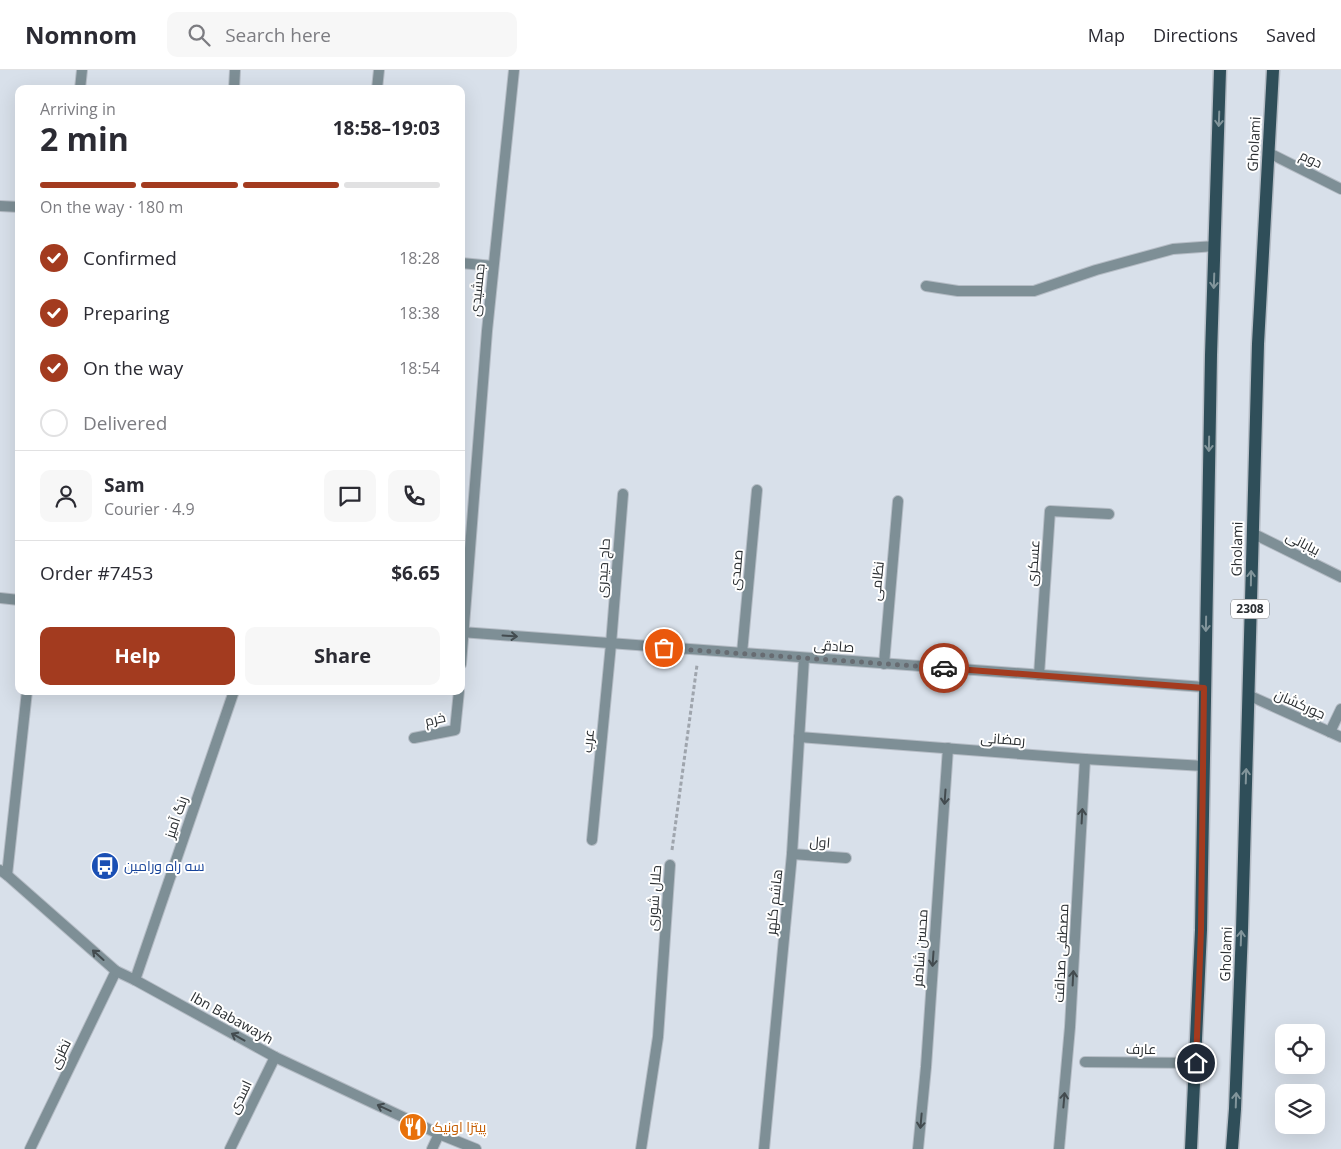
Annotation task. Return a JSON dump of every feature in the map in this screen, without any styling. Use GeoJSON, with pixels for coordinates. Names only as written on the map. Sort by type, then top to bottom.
{"type":"FeatureCollection","features":[{"type":"Feature","properties":{"kind":"main road","name":"Gholami"},"geometry":{"type":"LineString","coordinates":[[1191,1149],[1196,1063],[1204,766],[1204,688],[1220,70]]}},
{"type":"Feature","properties":{"kind":"main road","name":"Gholami"},"geometry":{"type":"LineString","coordinates":[[1232,1149],[1236,1079],[1258,344],[1273,70]]}},
{"type":"Feature","properties":{"kind":"street"},"geometry":{"type":"LineString","coordinates":[[80,85],[82,70]]}},
{"type":"Feature","properties":{"kind":"street"},"geometry":{"type":"LineString","coordinates":[[234,85],[235,70]]}},
{"type":"Feature","properties":{"kind":"street"},"geometry":{"type":"LineString","coordinates":[[377,85],[379,70]]}},
{"type":"Feature","properties":{"kind":"street","name":"جمشیدی"},"geometry":{"type":"LineString","coordinates":[[465,607],[487,331],[514,70]]}},
{"type":"Feature","properties":{"kind":"street","name":"دوم"},"geometry":{"type":"LineString","coordinates":[[1269,154],[1341,189]]}},
{"type":"Feature","properties":{"kind":"street"},"geometry":{"type":"LineString","coordinates":[[0,206],[15,207]]}},
{"type":"Feature","properties":{"kind":"street"},"geometry":{"type":"LineString","coordinates":[[926,286],[958,291],[1034,291],[1096,270],[1173,249],[1215,246]]}},
{"type":"Feature","properties":{"kind":"street"},"geometry":{"type":"LineString","coordinates":[[465,263],[494,266]]}},
{"type":"Feature","properties":{"kind":"street","name":"صمدی"},"geometry":{"type":"LineString","coordinates":[[742,654],[757,490]]}},
{"type":"Feature","properties":{"kind":"street","name":"حاج حیدری"},"geometry":{"type":"LineString","coordinates":[[612,644],[623,494]]}},
{"type":"Feature","properties":{"kind":"street","name":"نظامی"},"geometry":{"type":"LineString","coordinates":[[884,664],[898,501]]}},
{"type":"Feature","properties":{"kind":"street","name":"عسکری"},"geometry":{"type":"LineString","coordinates":[[1039,675],[1050,511],[1109,514]]}},
{"type":"Feature","properties":{"kind":"street","name":"بیابانی"},"geometry":{"type":"LineString","coordinates":[[1252,533],[1341,577]]}},
{"type":"Feature","properties":{"kind":"street"},"geometry":{"type":"LineString","coordinates":[[0,598],[15,600]]}},
{"type":"Feature","properties":{"kind":"street","name":"صادقی"},"geometry":{"type":"LineString","coordinates":[[465,632],[1204,688]]}},
{"type":"Feature","properties":{"kind":"street","name":"عرب"},"geometry":{"type":"LineString","coordinates":[[592,840],[612,644]]}},
{"type":"Feature","properties":{"kind":"street","name":"هاشم کلهر"},"geometry":{"type":"LineString","coordinates":[[764,1149],[792,854],[804,658]]}},
{"type":"Feature","properties":{"kind":"street"},"geometry":{"type":"LineString","coordinates":[[4,873],[27,695]]}},
{"type":"Feature","properties":{"kind":"street","name":"رنگ آمیز"},"geometry":{"type":"LineString","coordinates":[[135,980],[233,695]]}},
{"type":"Feature","properties":{"kind":"street","name":"خرم"},"geometry":{"type":"LineString","coordinates":[[414,738],[455,730],[459,695]]}},
{"type":"Feature","properties":{"kind":"street","name":"جورکشان"},"geometry":{"type":"LineString","coordinates":[[1248,695],[1341,737]]}},
{"type":"Feature","properties":{"kind":"street"},"geometry":{"type":"LineString","coordinates":[[1330,732],[1341,709]]}},
{"type":"Feature","properties":{"kind":"street","name":"رمضانی"},"geometry":{"type":"LineString","coordinates":[[799,737],[1085,759],[1204,766]]}},
{"type":"Feature","properties":{"kind":"street","name":"محسن شادفر"},"geometry":{"type":"LineString","coordinates":[[918,1149],[926,1067],[948,748]]}},
{"type":"Feature","properties":{"kind":"street","name":"مصطفی صداقت"},"geometry":{"type":"LineString","coordinates":[[1059,1149],[1070,1027],[1085,759]]}},
{"type":"Feature","properties":{"kind":"street","name":"اول"},"geometry":{"type":"LineString","coordinates":[[792,854],[846,858]]}},
{"type":"Feature","properties":{"kind":"street","name":"حلال شوری"},"geometry":{"type":"LineString","coordinates":[[640,1149],[658,1037],[670,865]]}},
{"type":"Feature","properties":{"kind":"street","name":"Ibn Babawayh"},"geometry":{"type":"LineString","coordinates":[[4,873],[116,972],[135,980],[275,1058],[439,1134],[476,1149]]}},
{"type":"Feature","properties":{"kind":"street","name":"نظری"},"geometry":{"type":"LineString","coordinates":[[30,1149],[116,972]]}},
{"type":"Feature","properties":{"kind":"street","name":"اسدی"},"geometry":{"type":"LineString","coordinates":[[230,1149],[275,1058]]}},
{"type":"Feature","properties":{"kind":"street","name":"عارف"},"geometry":{"type":"LineString","coordinates":[[1086,1062],[1196,1063]]}},
{"type":"Feature","properties":{"kind":"street"},"geometry":{"type":"LineString","coordinates":[[432,1149],[439,1134]]}},
{"type":"Feature","properties":{"kind":"path","name":"حلال شوری"},"geometry":{"type":"LineString","coordinates":[[670,865],[699,650]]}},
{"type":"Feature","properties":{"kind":"way so far"},"geometry":{"type":"LineString","coordinates":[[664,648],[944,668]]}},
{"type":"Feature","properties":{"kind":"place","name":"سه راه ورامین"},"geometry":{"type":"Point","coordinates":[105,866]}},
{"type":"Feature","properties":{"kind":"place","name":"پیتزا اونیک"},"geometry":{"type":"Point","coordinates":[413,1127]}},
{"type":"Feature","properties":{"kind":"route"},"geometry":{"type":"LineString","coordinates":[[944,668],[1204,688],[1201,930],[1196,1063]]}}]}
